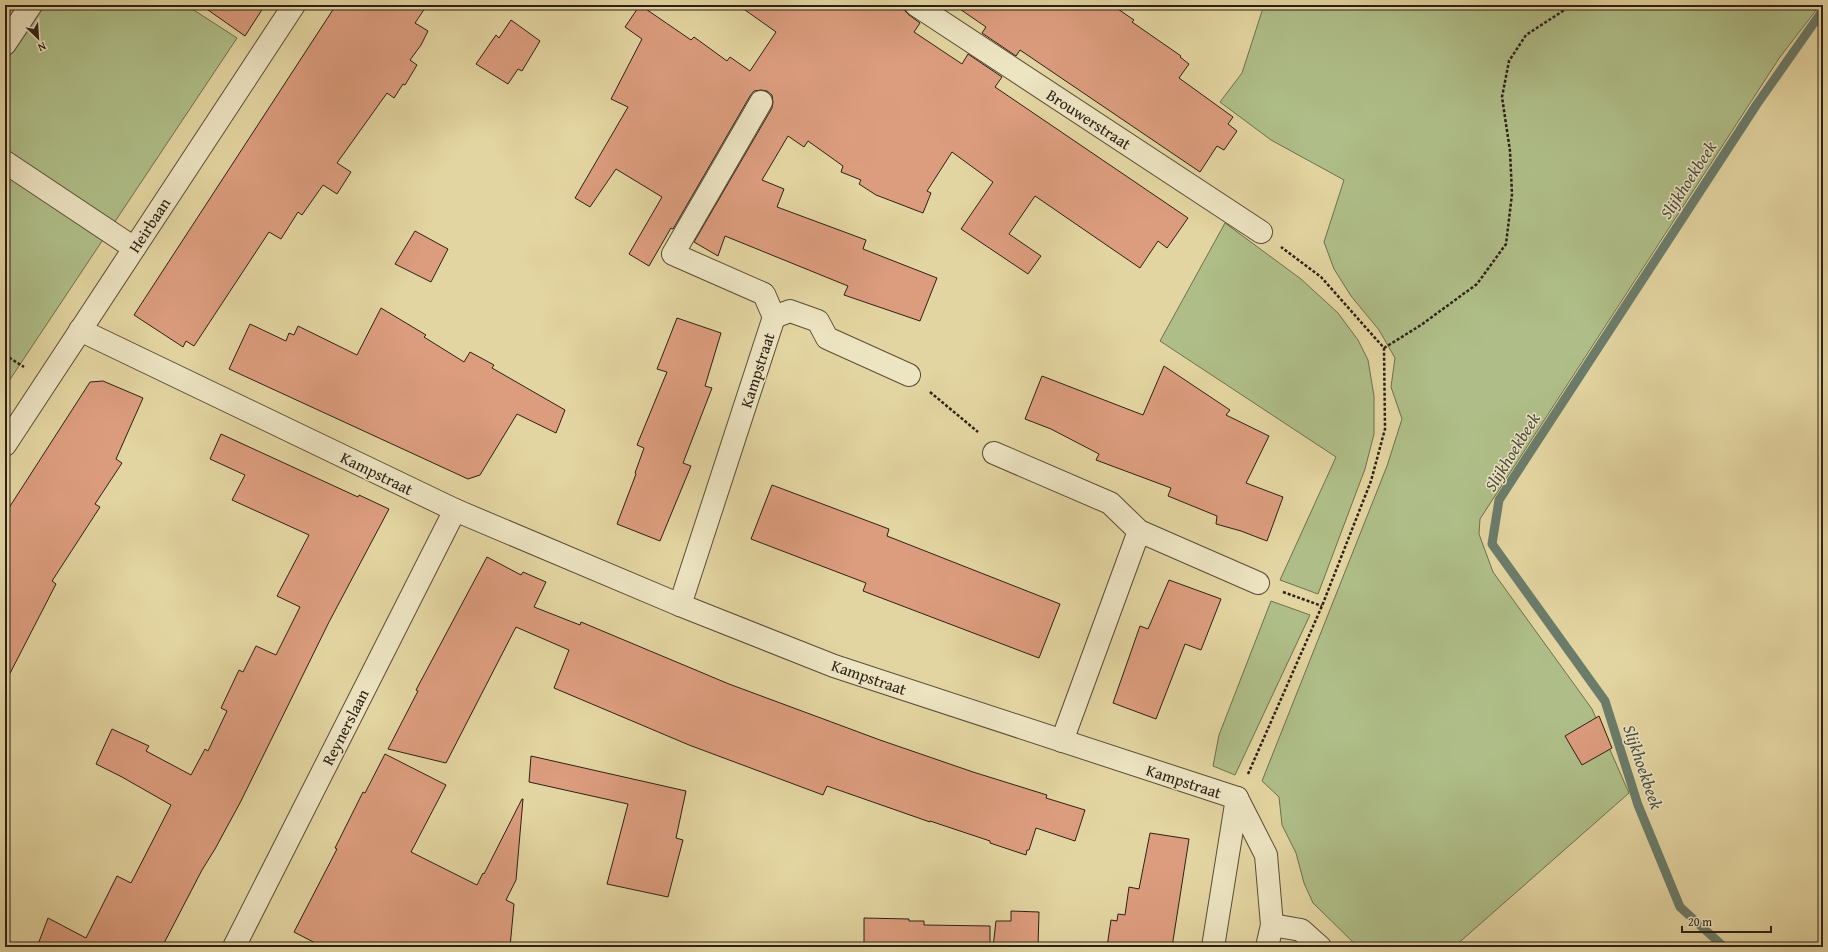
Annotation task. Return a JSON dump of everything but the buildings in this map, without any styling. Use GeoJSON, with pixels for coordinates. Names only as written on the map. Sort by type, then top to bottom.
{"type":"FeatureCollection","features":[{"type":"Feature","properties":{"kind":"street"},"geometry":{"type":"LineString","coordinates":[[5,44],[30,5]]}},
{"type":"Feature","properties":{"kind":"street","name":"Heirbaan"},"geometry":{"type":"LineString","coordinates":[[5,445],[294,5]]}},
{"type":"Feature","properties":{"kind":"street","name":"Brouwerstraat"},"geometry":{"type":"LineString","coordinates":[[916,5],[1262,232]]}},
{"type":"Feature","properties":{"kind":"street","name":"Kampstraat"},"geometry":{"type":"LineString","coordinates":[[680,605],[774,318],[764,294],[673,254],[761,102]]}},
{"type":"Feature","properties":{"kind":"street"},"geometry":{"type":"LineString","coordinates":[[5,162],[134,248]]}},
{"type":"Feature","properties":{"kind":"street","name":"Kampstraat"},"geometry":{"type":"LineString","coordinates":[[774,318],[790,310],[818,321],[827,338],[909,375]]}},
{"type":"Feature","properties":{"kind":"street","name":"Kampstraat"},"geometry":{"type":"LineString","coordinates":[[80,330],[455,510],[680,605],[834,666],[1237,798]]}},
{"type":"Feature","properties":{"kind":"street"},"geometry":{"type":"LineString","coordinates":[[994,453],[1110,503],[1139,532],[1258,583]]}},
{"type":"Feature","properties":{"kind":"street","name":"Reynerslaan"},"geometry":{"type":"LineString","coordinates":[[237,946],[455,510]]}},
{"type":"Feature","properties":{"kind":"street"},"geometry":{"type":"LineString","coordinates":[[1062,741],[1139,532]]}},
{"type":"Feature","properties":{"kind":"street"},"geometry":{"type":"LineString","coordinates":[[1237,798],[1266,855],[1272,925],[1267,947]]}},
{"type":"Feature","properties":{"kind":"street"},"geometry":{"type":"LineString","coordinates":[[1213,947],[1237,798]]}},
{"type":"Feature","properties":{"kind":"street"},"geometry":{"type":"LineString","coordinates":[[1272,925],[1301,930],[1320,947]]}},
{"type":"Feature","properties":{"kind":"path"},"geometry":{"type":"LineString","coordinates":[[1384,348],[1421,325],[1477,284],[1506,244],[1512,194],[1510,151],[1502,97],[1509,61],[1526,35],[1572,5]]}},
{"type":"Feature","properties":{"kind":"path"},"geometry":{"type":"LineString","coordinates":[[1237,798],[1322,606],[1372,480],[1384,429],[1384,348],[1321,277],[1262,232]]}},
{"type":"Feature","properties":{"kind":"path"},"geometry":{"type":"LineString","coordinates":[[5,355],[24,368]]}},
{"type":"Feature","properties":{"kind":"path"},"geometry":{"type":"LineString","coordinates":[[909,375],[995,446],[994,453]]}},
{"type":"Feature","properties":{"kind":"path"},"geometry":{"type":"LineString","coordinates":[[1258,583],[1322,606]]}},
{"type":"Feature","properties":{"kind":"green space"},"geometry":{"type":"Polygon","coordinates":[[[5,5],[186,5],[237,38],[5,387],[5,5]]]}},
{"type":"Feature","properties":{"kind":"green space"},"geometry":{"type":"Polygon","coordinates":[[[1264,5],[1820,5],[1780,57],[1480,519],[1479,534],[1493,572],[1592,709],[1629,793],[1454,947],[1358,947],[1313,903],[1304,883],[1296,853],[1282,825],[1279,797],[1262,781],[1387,466],[1402,419],[1391,387],[1395,358],[1379,330],[1351,296],[1334,269],[1324,242],[1344,180],[1271,140],[1220,102],[1242,73],[1264,5]]]}},
{"type":"Feature","properties":{"kind":"green space"},"geometry":{"type":"Polygon","coordinates":[[[1225,223],[1301,279],[1338,313],[1358,340],[1368,360],[1374,396],[1374,434],[1365,469],[1318,594],[1280,580],[1336,457],[1160,341],[1225,223]]]}},
{"type":"Feature","properties":{"kind":"green space"},"geometry":{"type":"Polygon","coordinates":[[[1271,601],[1310,615],[1235,775],[1213,766],[1219,735],[1271,601]]]}},
{"type":"Feature","properties":{"kind":"waterway","name":"Slijkhoekbeek"},"geometry":{"type":"LineString","coordinates":[[1724,947],[1680,907],[1638,805],[1605,701],[1492,544],[1499,500],[1757,104],[1823,10]]}}]}
